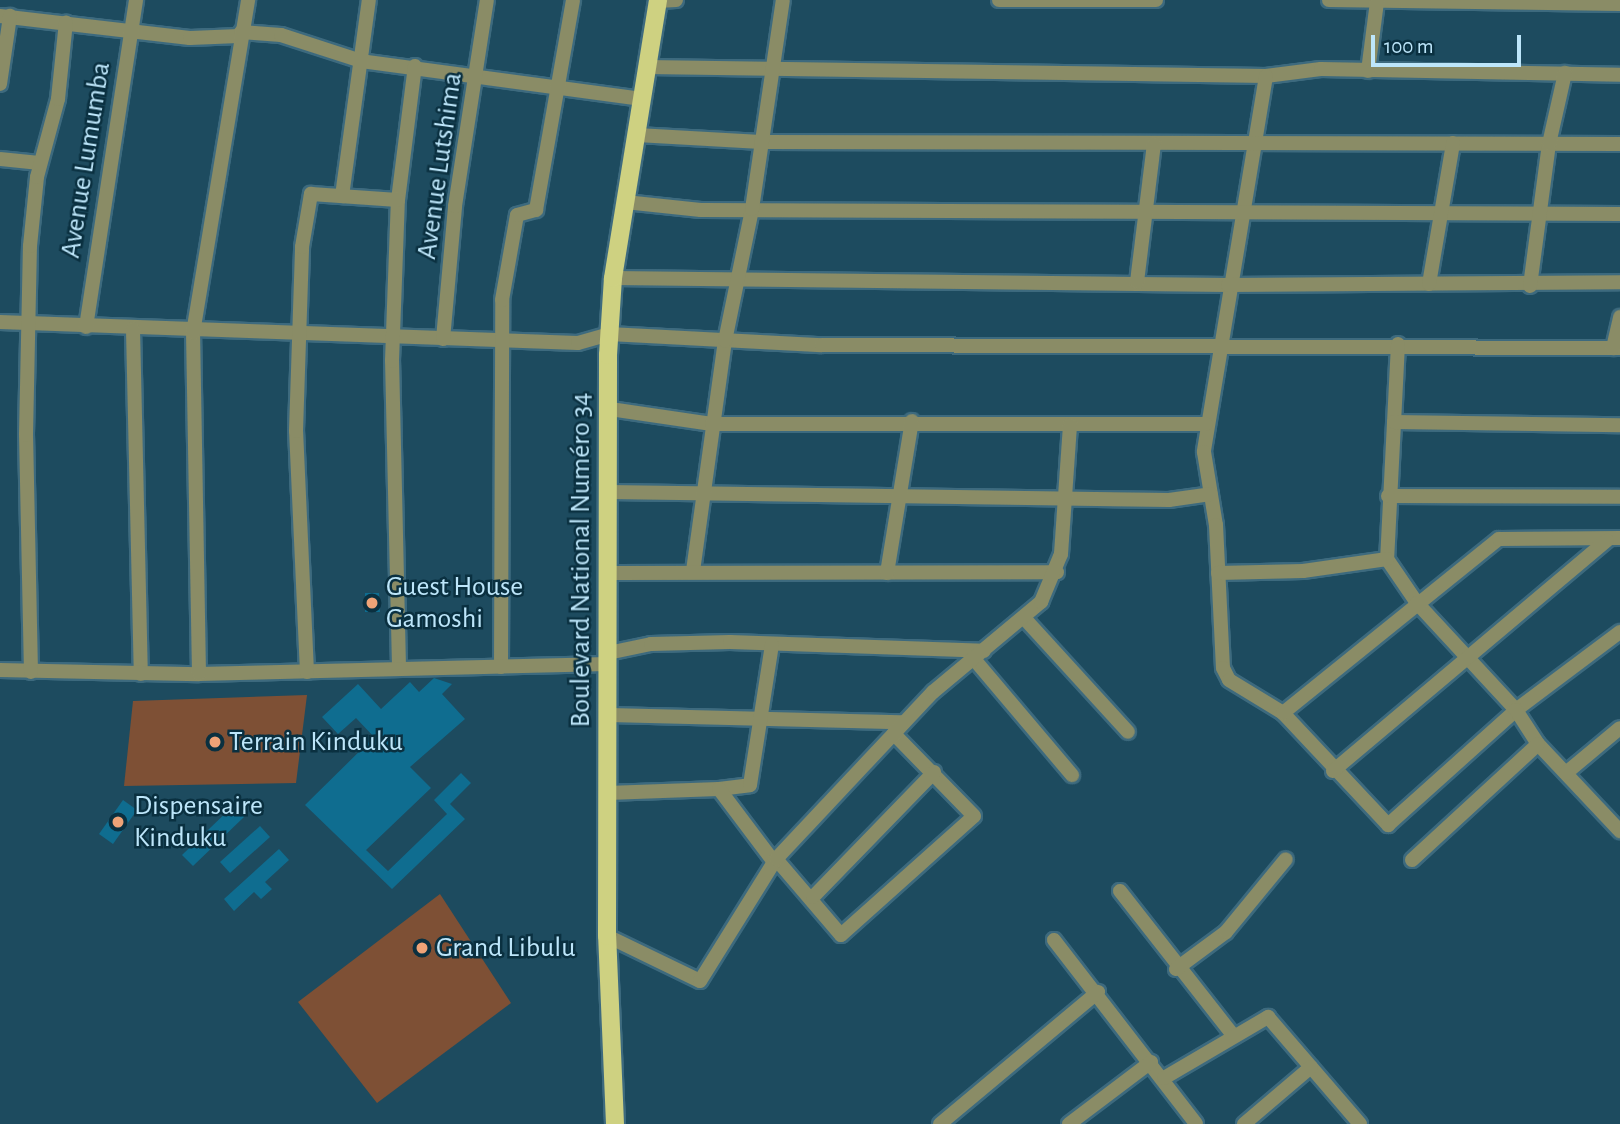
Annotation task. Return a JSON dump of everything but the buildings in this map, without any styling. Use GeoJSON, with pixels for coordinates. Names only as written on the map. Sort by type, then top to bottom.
{"type":"FeatureCollection","features":[{"type":"Feature","properties":{"kind":"main road","name":"Boulevard National Numéro 34"},"geometry":{"type":"LineString","coordinates":[[615,1124],[607,936],[606,715],[611,573],[609,334],[613,278],[658,0]]}},
{"type":"Feature","properties":{"kind":"street","name":"Avenue Lumumba"},"geometry":{"type":"LineString","coordinates":[[86,327],[136,0]]}},
{"type":"Feature","properties":{"kind":"street"},"geometry":{"type":"LineString","coordinates":[[199,674],[193,333],[240,34],[248,0]]}},
{"type":"Feature","properties":{"kind":"street"},"geometry":{"type":"LineString","coordinates":[[342,196],[369,0]]}},
{"type":"Feature","properties":{"kind":"street","name":"Avenue Lutshima"},"geometry":{"type":"LineString","coordinates":[[443,339],[455,206],[478,73],[487,0]]}},
{"type":"Feature","properties":{"kind":"street"},"geometry":{"type":"LineString","coordinates":[[501,667],[502,300],[517,215],[536,210],[573,0]]}},
{"type":"Feature","properties":{"kind":"street"},"geometry":{"type":"LineString","coordinates":[[658,0],[676,0]]}},
{"type":"Feature","properties":{"kind":"street"},"geometry":{"type":"LineString","coordinates":[[693,571],[701,495],[725,341],[752,209],[769,70],[783,0]]}},
{"type":"Feature","properties":{"kind":"street"},"geometry":{"type":"LineString","coordinates":[[999,0],[1156,0]]}},
{"type":"Feature","properties":{"kind":"street"},"geometry":{"type":"LineString","coordinates":[[1329,0],[1620,4]]}},
{"type":"Feature","properties":{"kind":"street"},"geometry":{"type":"LineString","coordinates":[[1368,71],[1377,2]]}},
{"type":"Feature","properties":{"kind":"street"},"geometry":{"type":"LineString","coordinates":[[0,84],[5,16],[66,22],[131,33],[281,36],[361,61],[478,73],[642,99]]}},
{"type":"Feature","properties":{"kind":"street"},"geometry":{"type":"LineString","coordinates":[[31,672],[26,435],[32,323],[30,246],[40,163],[58,99],[66,22]]}},
{"type":"Feature","properties":{"kind":"street"},"geometry":{"type":"LineString","coordinates":[[399,667],[395,338],[398,200],[415,66]]}},
{"type":"Feature","properties":{"kind":"street"},"geometry":{"type":"LineString","coordinates":[[647,67],[1266,76],[1321,69],[1620,75]]}},
{"type":"Feature","properties":{"kind":"street"},"geometry":{"type":"LineString","coordinates":[[1530,286],[1549,144],[1565,74]]}},
{"type":"Feature","properties":{"kind":"street"},"geometry":{"type":"LineString","coordinates":[[1266,76],[1228,285],[1225,343],[1206,424],[1223,668],[1243,691],[1283,713],[1334,771],[1388,825],[1516,710],[1620,632]]}},
{"type":"Feature","properties":{"kind":"street"},"geometry":{"type":"LineString","coordinates":[[637,135],[761,142],[1620,144]]}},
{"type":"Feature","properties":{"kind":"street"},"geometry":{"type":"LineString","coordinates":[[1429,284],[1453,143]]}},
{"type":"Feature","properties":{"kind":"street"},"geometry":{"type":"LineString","coordinates":[[1137,282],[1154,144]]}},
{"type":"Feature","properties":{"kind":"street"},"geometry":{"type":"LineString","coordinates":[[0,159],[40,163]]}},
{"type":"Feature","properties":{"kind":"street"},"geometry":{"type":"LineString","coordinates":[[307,672],[298,486],[299,334],[311,194],[398,200]]}},
{"type":"Feature","properties":{"kind":"street"},"geometry":{"type":"LineString","coordinates":[[625,202],[752,209],[1620,214]]}},
{"type":"Feature","properties":{"kind":"street"},"geometry":{"type":"LineString","coordinates":[[613,278],[1228,285],[1530,286],[1620,282]]}},
{"type":"Feature","properties":{"kind":"street"},"geometry":{"type":"LineString","coordinates":[[0,322],[193,333],[578,343],[609,334],[725,341],[1398,344],[1617,348],[1620,317]]}},
{"type":"Feature","properties":{"kind":"street"},"geometry":{"type":"LineString","coordinates":[[133,330],[141,674]]}},
{"type":"Feature","properties":{"kind":"street"},"geometry":{"type":"LineString","coordinates":[[1398,344],[1388,496],[1387,559],[1417,603],[1516,710],[1538,744],[1620,831]]}},
{"type":"Feature","properties":{"kind":"street"},"geometry":{"type":"LineString","coordinates":[[610,409],[712,424],[912,421],[1070,425],[1206,424]]}},
{"type":"Feature","properties":{"kind":"street"},"geometry":{"type":"LineString","coordinates":[[887,573],[912,421]]}},
{"type":"Feature","properties":{"kind":"street"},"geometry":{"type":"LineString","coordinates":[[1394,422],[1620,425]]}},
{"type":"Feature","properties":{"kind":"street"},"geometry":{"type":"LineString","coordinates":[[607,936],[700,981],[775,860],[899,728],[1041,602],[1057,572],[1070,425]]}},
{"type":"Feature","properties":{"kind":"street"},"geometry":{"type":"LineString","coordinates":[[609,492],[1169,500],[1211,494]]}},
{"type":"Feature","properties":{"kind":"street"},"geometry":{"type":"LineString","coordinates":[[1388,496],[1620,496]]}},
{"type":"Feature","properties":{"kind":"street"},"geometry":{"type":"LineString","coordinates":[[1283,713],[1499,539],[1614,539]]}},
{"type":"Feature","properties":{"kind":"street"},"geometry":{"type":"LineString","coordinates":[[1334,771],[1466,657],[1614,539]]}},
{"type":"Feature","properties":{"kind":"street"},"geometry":{"type":"LineString","coordinates":[[1218,573],[1303,571],[1387,559]]}},
{"type":"Feature","properties":{"kind":"street"},"geometry":{"type":"LineString","coordinates":[[611,573],[1057,572]]}},
{"type":"Feature","properties":{"kind":"street"},"geometry":{"type":"LineString","coordinates":[[1024,618],[1128,732]]}},
{"type":"Feature","properties":{"kind":"street"},"geometry":{"type":"LineString","coordinates":[[0,670],[199,674],[399,667],[501,667],[608,658],[651,644],[772,645],[979,655],[1072,775]]}},
{"type":"Feature","properties":{"kind":"street"},"geometry":{"type":"LineString","coordinates":[[607,793],[719,789],[750,785],[772,645]]}},
{"type":"Feature","properties":{"kind":"street"},"geometry":{"type":"LineString","coordinates":[[606,715],[760,718],[899,728],[974,816],[841,935],[813,897],[775,860],[719,789]]}},
{"type":"Feature","properties":{"kind":"street"},"geometry":{"type":"LineString","coordinates":[[1566,773],[1620,728]]}},
{"type":"Feature","properties":{"kind":"street"},"geometry":{"type":"LineString","coordinates":[[1412,859],[1538,744]]}},
{"type":"Feature","properties":{"kind":"street"},"geometry":{"type":"LineString","coordinates":[[813,897],[934,772]]}},
{"type":"Feature","properties":{"kind":"street"},"geometry":{"type":"LineString","coordinates":[[1176,970],[1227,932],[1286,859]]}},
{"type":"Feature","properties":{"kind":"street"},"geometry":{"type":"LineString","coordinates":[[1120,891],[1176,970],[1233,1035]]}},
{"type":"Feature","properties":{"kind":"street"},"geometry":{"type":"LineString","coordinates":[[1054,940],[1098,992],[1196,1124]]}},
{"type":"Feature","properties":{"kind":"street"},"geometry":{"type":"LineString","coordinates":[[949,1121],[1098,992]]}},
{"type":"Feature","properties":{"kind":"street"},"geometry":{"type":"LineString","coordinates":[[1164,1078],[1233,1035],[1268,1017],[1360,1124]]}},
{"type":"Feature","properties":{"kind":"street"},"geometry":{"type":"LineString","coordinates":[[1069,1124],[1151,1062]]}},
{"type":"Feature","properties":{"kind":"street"},"geometry":{"type":"LineString","coordinates":[[1244,1124],[1311,1067]]}},
{"type":"Feature","properties":{"kind":"shaded area","name":"Terrain Kinduku"},"geometry":{"type":"Polygon","coordinates":[[[307,695],[296,783],[124,786],[133,701],[307,695]]]}},
{"type":"Feature","properties":{"kind":"shaded area","name":"Grand Libulu"},"geometry":{"type":"Polygon","coordinates":[[[440,894],[511,1003],[377,1103],[298,1002],[440,894]]]}},
{"type":"Feature","properties":{"kind":"place","name":"Guest House Gamoshi"},"geometry":{"type":"Point","coordinates":[372,603]}},
{"type":"Feature","properties":{"kind":"place","name":"Terrain Kinduku"},"geometry":{"type":"Point","coordinates":[215,742]}},
{"type":"Feature","properties":{"kind":"place","name":"Dispensaire Kinduku"},"geometry":{"type":"Point","coordinates":[118,822]}},
{"type":"Feature","properties":{"kind":"place","name":"Grand Libulu"},"geometry":{"type":"Point","coordinates":[422,948]}}]}
